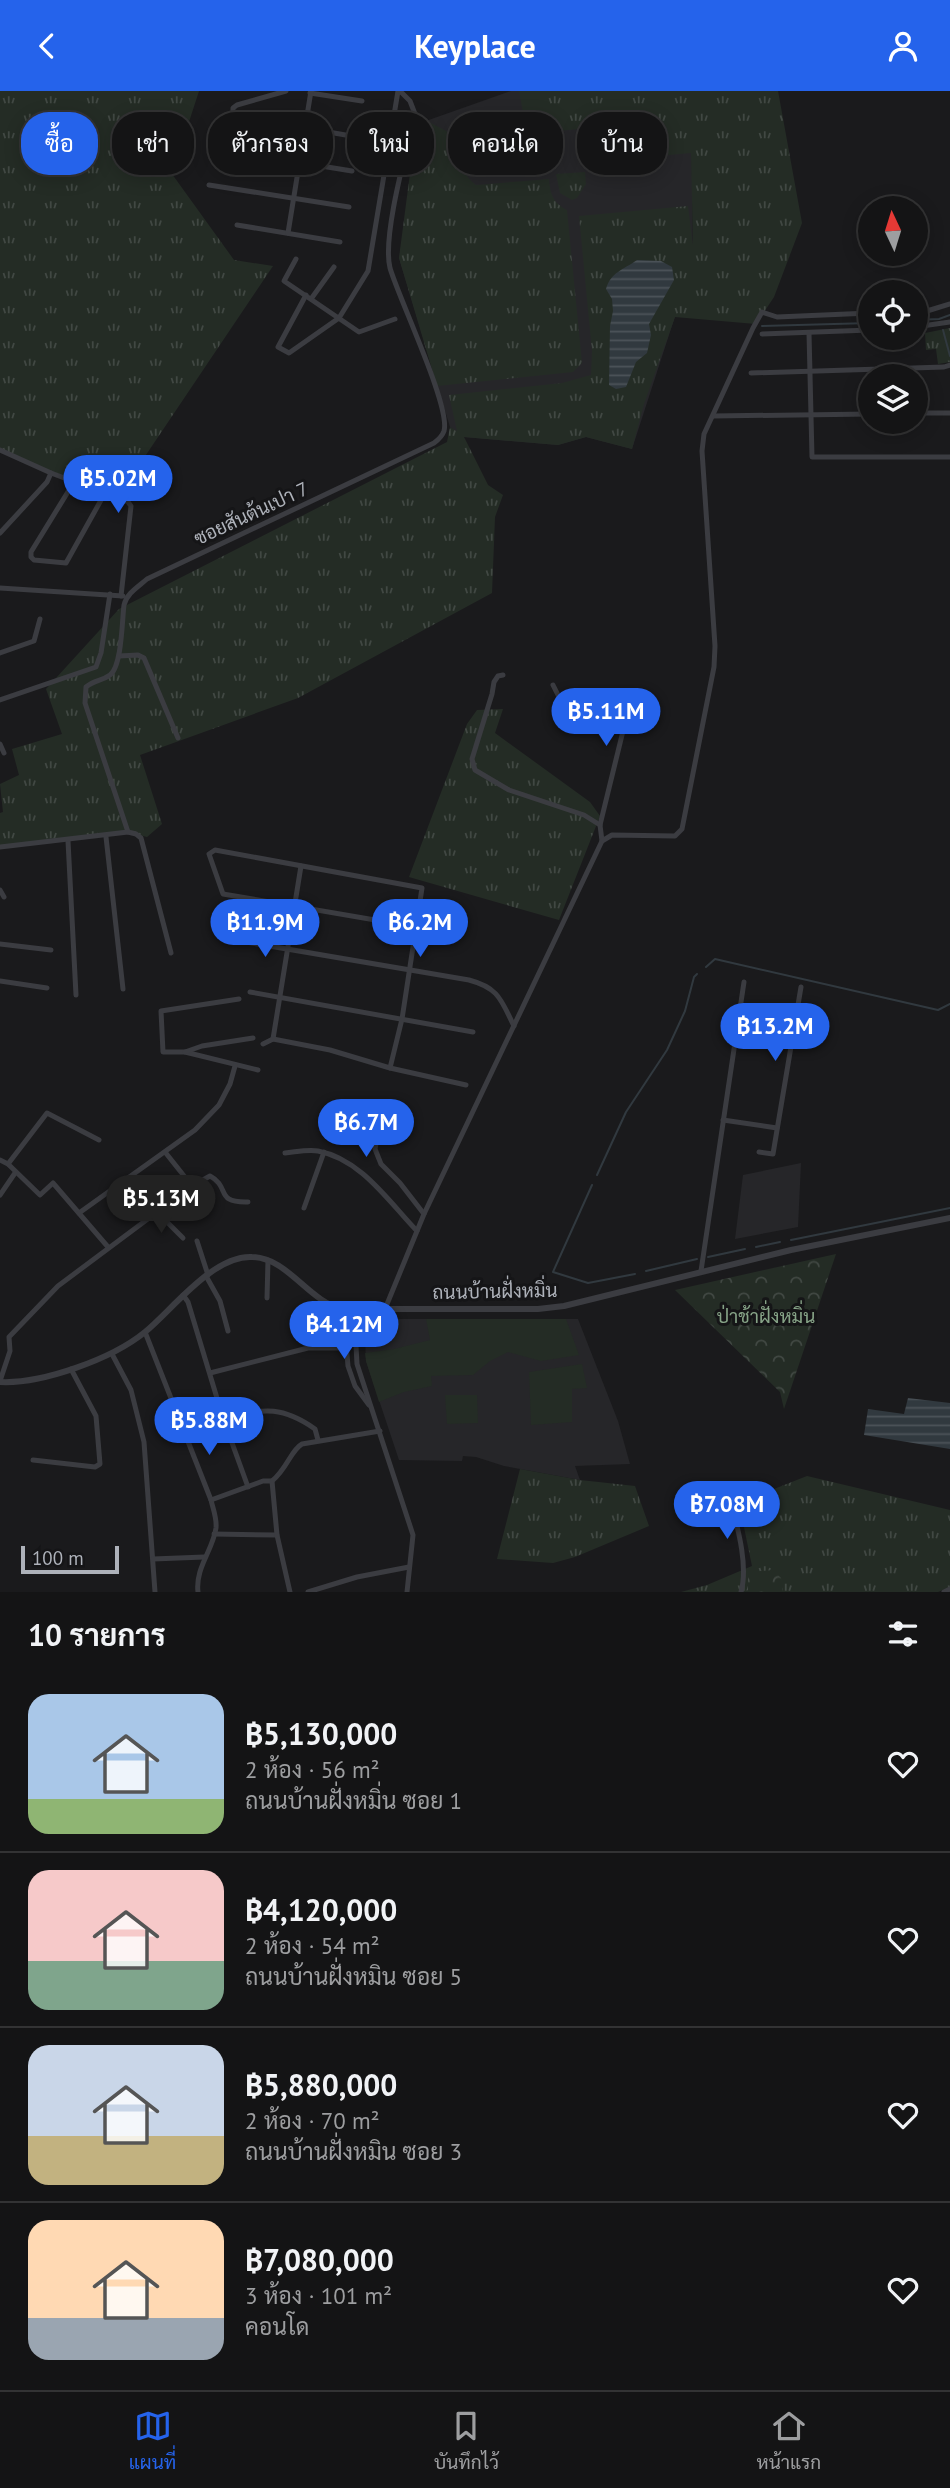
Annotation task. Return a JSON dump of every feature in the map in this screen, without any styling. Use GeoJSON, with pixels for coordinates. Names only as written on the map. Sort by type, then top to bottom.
{"type":"FeatureCollection","features":[{"type":"Feature","properties":{"kind":"street"},"geometry":{"type":"LineString","coordinates":[[233,112],[237,105],[286,91]]}},
{"type":"Feature","properties":{"kind":"street"},"geometry":{"type":"LineString","coordinates":[[334,267],[309,297],[278,347],[289,353],[340,318],[368,271],[399,91]]}},
{"type":"Feature","properties":{"kind":"street","name":"ซอยสันต้นเปา 7"},"geometry":{"type":"LineString","coordinates":[[123,596],[147,579],[434,443],[444,433],[445,422],[437,393],[390,266],[388,242],[415,114],[410,101],[399,91]]}},
{"type":"Feature","properties":{"kind":"street"},"geometry":{"type":"LineString","coordinates":[[308,112],[311,92],[362,101]]}},
{"type":"Feature","properties":{"kind":"street"},"geometry":{"type":"LineString","coordinates":[[288,233],[297,175]]}},
{"type":"Feature","properties":{"kind":"street"},"geometry":{"type":"LineString","coordinates":[[209,185],[349,207]]}},
{"type":"Feature","properties":{"kind":"street"},"geometry":{"type":"LineString","coordinates":[[237,225],[340,242]]}},
{"type":"Feature","properties":{"kind":"street"},"geometry":{"type":"LineString","coordinates":[[296,259],[284,281],[359,332],[395,319]]}},
{"type":"Feature","properties":{"kind":"street"},"geometry":{"type":"LineString","coordinates":[[928,311],[950,304]]}},
{"type":"Feature","properties":{"kind":"street"},"geometry":{"type":"LineString","coordinates":[[602,841],[612,835],[675,835],[682,829],[714,667],[715,646],[702,451],[704,434],[762,311],[777,317],[858,314]]}},
{"type":"Feature","properties":{"kind":"street"},"geometry":{"type":"LineString","coordinates":[[928,325],[950,322]]}},
{"type":"Feature","properties":{"kind":"street"},"geometry":{"type":"LineString","coordinates":[[762,334],[858,331]]}},
{"type":"Feature","properties":{"kind":"street"},"geometry":{"type":"LineString","coordinates":[[809,333],[812,457],[950,457]]}},
{"type":"Feature","properties":{"kind":"street"},"geometry":{"type":"LineString","coordinates":[[751,373],[950,365]]}},
{"type":"Feature","properties":{"kind":"street"},"geometry":{"type":"LineString","coordinates":[[928,413],[950,413]]}},
{"type":"Feature","properties":{"kind":"street"},"geometry":{"type":"LineString","coordinates":[[713,416],[858,414]]}},
{"type":"Feature","properties":{"kind":"street"},"geometry":{"type":"LineString","coordinates":[[0,450],[51,473],[128,502],[132,508],[119,656],[114,671],[107,677],[93,680],[86,687],[85,703],[128,832]]}},
{"type":"Feature","properties":{"kind":"street"},"geometry":{"type":"LineString","coordinates":[[0,533],[47,482],[51,473]]}},
{"type":"Feature","properties":{"kind":"street"},"geometry":{"type":"LineString","coordinates":[[74,482],[31,552],[34,560],[63,563],[68,561],[105,493]]}},
{"type":"Feature","properties":{"kind":"street"},"geometry":{"type":"LineString","coordinates":[[0,588],[123,596]]}},
{"type":"Feature","properties":{"kind":"street"},"geometry":{"type":"LineString","coordinates":[[0,700],[96,667],[101,653],[110,594]]}},
{"type":"Feature","properties":{"kind":"street"},"geometry":{"type":"LineString","coordinates":[[0,653],[34,641],[40,619]]}},
{"type":"Feature","properties":{"kind":"street"},"geometry":{"type":"LineString","coordinates":[[119,656],[144,658],[178,738]]}},
{"type":"Feature","properties":{"kind":"street"},"geometry":{"type":"LineString","coordinates":[[503,675],[498,676],[494,682],[472,759],[475,770],[509,790],[584,815],[600,825]]}},
{"type":"Feature","properties":{"kind":"street"},"geometry":{"type":"LineString","coordinates":[[385,1308],[424,1214],[602,841],[600,825],[623,731],[617,723],[559,697],[553,685]]}},
{"type":"Feature","properties":{"kind":"street"},"geometry":{"type":"LineString","coordinates":[[0,744],[4,753]]}},
{"type":"Feature","properties":{"kind":"street"},"geometry":{"type":"LineString","coordinates":[[0,847],[106,837],[128,832],[136,834],[141,838],[171,954]]}},
{"type":"Feature","properties":{"kind":"street"},"geometry":{"type":"LineString","coordinates":[[106,837],[123,989]]}},
{"type":"Feature","properties":{"kind":"street"},"geometry":{"type":"LineString","coordinates":[[68,841],[76,995]]}},
{"type":"Feature","properties":{"kind":"street"},"geometry":{"type":"LineString","coordinates":[[390,1067],[402,1019],[422,888],[215,850],[209,854],[223,894],[416,927]]}},
{"type":"Feature","properties":{"kind":"street"},"geometry":{"type":"LineString","coordinates":[[273,1039],[302,866]]}},
{"type":"Feature","properties":{"kind":"street"},"geometry":{"type":"LineString","coordinates":[[0,890],[4,897]]}},
{"type":"Feature","properties":{"kind":"street"},"geometry":{"type":"LineString","coordinates":[[246,942],[486,985],[498,996],[514,1026]]}},
{"type":"Feature","properties":{"kind":"street"},"geometry":{"type":"LineString","coordinates":[[0,944],[51,950]]}},
{"type":"Feature","properties":{"kind":"street"},"geometry":{"type":"LineString","coordinates":[[0,981],[47,988]]}},
{"type":"Feature","properties":{"kind":"street"},"geometry":{"type":"LineString","coordinates":[[701,1271],[744,982]]}},
{"type":"Feature","properties":{"kind":"street"},"geometry":{"type":"LineString","coordinates":[[759,1152],[774,1154],[801,987]]}},
{"type":"Feature","properties":{"kind":"street"},"geometry":{"type":"LineString","coordinates":[[250,992],[473,1032]]}},
{"type":"Feature","properties":{"kind":"street"},"geometry":{"type":"LineString","coordinates":[[239,999],[160,1011],[163,1052],[185,1052],[258,1070]]}},
{"type":"Feature","properties":{"kind":"street"},"geometry":{"type":"LineString","coordinates":[[185,1052],[202,1046],[253,1038]]}},
{"type":"Feature","properties":{"kind":"street"},"geometry":{"type":"LineString","coordinates":[[264,1044],[273,1039],[466,1085]]}},
{"type":"Feature","properties":{"kind":"street"},"geometry":{"type":"LineString","coordinates":[[79,1213],[195,1130],[219,1105],[230,1084],[235,1066]]}},
{"type":"Feature","properties":{"kind":"street"},"geometry":{"type":"LineString","coordinates":[[8,1164],[47,1113],[99,1140]]}},
{"type":"Feature","properties":{"kind":"street"},"geometry":{"type":"LineString","coordinates":[[723,1120],[777,1128]]}},
{"type":"Feature","properties":{"kind":"street"},"geometry":{"type":"LineString","coordinates":[[379,1129],[375,1149],[381,1164],[424,1214]]}},
{"type":"Feature","properties":{"kind":"street"},"geometry":{"type":"LineString","coordinates":[[285,1153],[312,1150],[337,1157],[360,1171],[417,1231]]}},
{"type":"Feature","properties":{"kind":"street"},"geometry":{"type":"LineString","coordinates":[[165,1152],[192,1186]]}},
{"type":"Feature","properties":{"kind":"street"},"geometry":{"type":"LineString","coordinates":[[304,1209],[324,1152]]}},
{"type":"Feature","properties":{"kind":"street"},"geometry":{"type":"LineString","coordinates":[[0,1160],[8,1164],[40,1195],[53,1183],[108,1247]]}},
{"type":"Feature","properties":{"kind":"street"},"geometry":{"type":"LineString","coordinates":[[0,1195],[15,1173]]}},
{"type":"Feature","properties":{"kind":"street"},"geometry":{"type":"LineString","coordinates":[[248,1202],[227,1199],[217,1180],[210,1176],[192,1186],[58,1286],[9,1337],[10,1351],[0,1381],[71,1370],[112,1354],[145,1332],[207,1275],[241,1258],[254,1257],[268,1261],[267,1298]]}},
{"type":"Feature","properties":{"kind":"street"},"geometry":{"type":"LineString","coordinates":[[158,1213],[183,1238]]}},
{"type":"Feature","properties":{"kind":"street","name":"ถนนบ้านฝั่งหมิ่น"},"geometry":{"type":"LineString","coordinates":[[268,1261],[288,1273],[331,1307],[538,1309],[604,1298],[791,1250],[950,1218]]}},
{"type":"Feature","properties":{"kind":"street"},"geometry":{"type":"LineString","coordinates":[[197,1241],[207,1275],[220,1301],[228,1331]]}},
{"type":"Feature","properties":{"kind":"street"},"geometry":{"type":"LineString","coordinates":[[183,1295],[188,1302],[223,1418],[248,1487]]}},
{"type":"Feature","properties":{"kind":"street"},"geometry":{"type":"LineString","coordinates":[[343,1309],[348,1366],[355,1386],[370,1407]]}},
{"type":"Feature","properties":{"kind":"street"},"geometry":{"type":"LineString","coordinates":[[354,1309],[357,1364],[413,1535],[407,1592]]}},
{"type":"Feature","properties":{"kind":"street"},"geometry":{"type":"LineString","coordinates":[[145,1332],[211,1500],[215,1517],[214,1534],[197,1582],[198,1592]]}},
{"type":"Feature","properties":{"kind":"street"},"geometry":{"type":"LineString","coordinates":[[210,1373],[308,1349],[346,1348]]}},
{"type":"Feature","properties":{"kind":"street"},"geometry":{"type":"LineString","coordinates":[[112,1354],[131,1390],[142,1435],[155,1592]]}},
{"type":"Feature","properties":{"kind":"street"},"geometry":{"type":"LineString","coordinates":[[33,1460],[95,1468],[100,1464],[96,1416],[71,1370]]}},
{"type":"Feature","properties":{"kind":"street"},"geometry":{"type":"LineString","coordinates":[[223,1418],[254,1412],[281,1411],[298,1416],[315,1429],[318,1440]]}},
{"type":"Feature","properties":{"kind":"street"},"geometry":{"type":"LineString","coordinates":[[211,1500],[263,1481],[272,1481],[283,1473],[297,1446],[318,1440],[380,1431]]}},
{"type":"Feature","properties":{"kind":"street"},"geometry":{"type":"LineString","coordinates":[[272,1481],[277,1535],[290,1592]]}},
{"type":"Feature","properties":{"kind":"street"},"geometry":{"type":"LineString","coordinates":[[729,1494],[740,1540],[743,1577],[741,1592]]}},
{"type":"Feature","properties":{"kind":"street"},"geometry":{"type":"LineString","coordinates":[[214,1534],[277,1535]]}},
{"type":"Feature","properties":{"kind":"street"},"geometry":{"type":"LineString","coordinates":[[153,1559],[204,1557]]}},
{"type":"Feature","properties":{"kind":"street"},"geometry":{"type":"LineString","coordinates":[[308,1592],[357,1577],[409,1567]]}},
{"type":"Feature","properties":{"kind":"street"},"geometry":{"type":"LineString","coordinates":[[944,1592],[950,1589]]}},
{"type":"Feature","properties":{"kind":"shaded area"},"geometry":{"type":"Polygon","coordinates":[[[511,91],[691,91],[693,261],[632,449],[586,437],[558,445],[464,437],[450,427],[399,258],[414,175],[434,175],[434,118],[448,113],[448,175],[563,175],[563,112],[451,112],[511,91]]]}},
{"type":"Feature","properties":{"kind":"shaded area"},"geometry":{"type":"Polygon","coordinates":[[[637,260],[661,261],[672,267],[674,280],[649,324],[651,335],[647,353],[636,362],[626,387],[616,389],[609,385],[610,326],[613,311],[612,299],[606,289],[614,275],[637,260]]]}},
{"type":"Feature","properties":{"kind":"shaded area"},"geometry":{"type":"Polygon","coordinates":[[[801,1163],[798,1227],[735,1239],[743,1175],[801,1163]]]}},
{"type":"Feature","properties":{"kind":"shaded area"},"geometry":{"type":"Polygon","coordinates":[[[364,1319],[578,1319],[618,1421],[630,1464],[575,1466],[580,1480],[504,1466],[476,1457],[463,1456],[462,1461],[399,1460],[366,1361],[364,1319]]]}},
{"type":"Feature","properties":{"kind":"shaded area"},"geometry":{"type":"Polygon","coordinates":[[[908,1398],[950,1403],[950,1449],[864,1435],[868,1409],[904,1414],[908,1398]]]}},
{"type":"Feature","properties":{"kind":"green space"},"geometry":{"type":"Polygon","coordinates":[[[0,91],[199,91],[192,112],[112,112],[112,175],[173,175],[234,260],[273,266],[117,498],[0,450],[0,91]]]}},
{"type":"Feature","properties":{"kind":"green space"},"geometry":{"type":"Polygon","coordinates":[[[519,91],[778,91],[802,223],[774,297],[756,324],[675,317],[644,404],[632,449],[586,437],[558,445],[464,437],[488,485],[503,495],[495,517],[492,593],[298,698],[140,755],[162,824],[147,837],[128,832],[0,847],[0,813],[3,812],[0,784],[19,775],[12,749],[62,734],[46,689],[119,609],[447,442],[450,427],[457,431],[449,395],[562,383],[591,375],[592,351],[579,216],[688,206],[693,246],[691,153],[667,155],[667,112],[577,112],[577,129],[563,131],[563,112],[523,112],[519,91]]]}},
{"type":"Feature","properties":{"kind":"green space"},"geometry":{"type":"Polygon","coordinates":[[[434,125],[448,132],[448,175],[467,175],[476,185],[549,179],[553,197],[567,210],[582,363],[573,372],[437,386],[399,258],[410,175],[434,175],[434,125]]]}},
{"type":"Feature","properties":{"kind":"green space"},"geometry":{"type":"Polygon","coordinates":[[[556,175],[585,175],[586,184],[577,198],[572,200],[560,193],[556,175]]]}},
{"type":"Feature","properties":{"kind":"green space"},"geometry":{"type":"Polygon","coordinates":[[[950,328],[950,362],[938,364],[936,349],[928,350],[928,332],[950,328]]]}},
{"type":"Feature","properties":{"kind":"green space"},"geometry":{"type":"Polygon","coordinates":[[[503,709],[495,733],[590,802],[600,816],[559,920],[409,877],[467,724],[477,710],[503,709]]]}},
{"type":"Feature","properties":{"kind":"green space","name":"ป่าช้าฝั่งหมิ่น"},"geometry":{"type":"Polygon","coordinates":[[[836,1254],[784,1409],[780,1392],[675,1290],[836,1254]]]}},
{"type":"Feature","properties":{"kind":"green space"},"geometry":{"type":"Polygon","coordinates":[[[426,1319],[566,1319],[579,1355],[541,1361],[508,1352],[490,1361],[473,1375],[431,1376],[432,1386],[404,1392],[379,1402],[365,1353],[430,1340],[426,1319]]]}},
{"type":"Feature","properties":{"kind":"green space"},"geometry":{"type":"Polygon","coordinates":[[[582,1364],[587,1388],[572,1389],[572,1422],[531,1425],[529,1372],[582,1364]]]}},
{"type":"Feature","properties":{"kind":"green space"},"geometry":{"type":"Polygon","coordinates":[[[445,1395],[477,1395],[478,1423],[447,1424],[445,1395]]]}},
{"type":"Feature","properties":{"kind":"green space"},"geometry":{"type":"Polygon","coordinates":[[[520,1469],[580,1480],[635,1486],[649,1526],[575,1557],[553,1563],[497,1559],[520,1469]]]}},
{"type":"Feature","properties":{"kind":"green space"},"geometry":{"type":"Polygon","coordinates":[[[807,1476],[950,1510],[950,1587],[938,1592],[681,1592],[707,1585],[752,1566],[739,1503],[807,1476]]]}},
{"type":"Feature","properties":{"kind":"green space"},"geometry":{"type":"Polygon","coordinates":[[[773,1570],[781,1578],[783,1592],[745,1592],[748,1590],[748,1572],[773,1570]]]}},
{"type":"Feature","properties":{"kind":"waterway"},"geometry":{"type":"LineString","coordinates":[[928,319],[950,315]]}},
{"type":"Feature","properties":{"kind":"waterway"},"geometry":{"type":"LineString","coordinates":[[762,326],[858,323]]}},
{"type":"Feature","properties":{"kind":"waterway"},"geometry":{"type":"LineString","coordinates":[[943,330],[950,356]]}},
{"type":"Feature","properties":{"kind":"waterway"},"geometry":{"type":"LineString","coordinates":[[706,967],[715,959],[938,1010],[950,1004]]}},
{"type":"Feature","properties":{"kind":"waterway"},"geometry":{"type":"LineString","coordinates":[[597,1175],[626,1112],[667,1050],[685,1011],[697,974]]}},
{"type":"Feature","properties":{"kind":"waterway"},"geometry":{"type":"LineString","coordinates":[[592,1185],[553,1272],[588,1283],[635,1274]]}},
{"type":"Feature","properties":{"kind":"waterway"},"geometry":{"type":"LineString","coordinates":[[791,1240],[950,1208]]}},
{"type":"Feature","properties":{"kind":"waterway"},"geometry":{"type":"LineString","coordinates":[[756,1247],[780,1242]]}},
{"type":"Feature","properties":{"kind":"waterway"},"geometry":{"type":"LineString","coordinates":[[708,1257],[745,1249]]}},
{"type":"Feature","properties":{"kind":"waterway"},"geometry":{"type":"LineString","coordinates":[[646,1271],[697,1259]]}}]}
